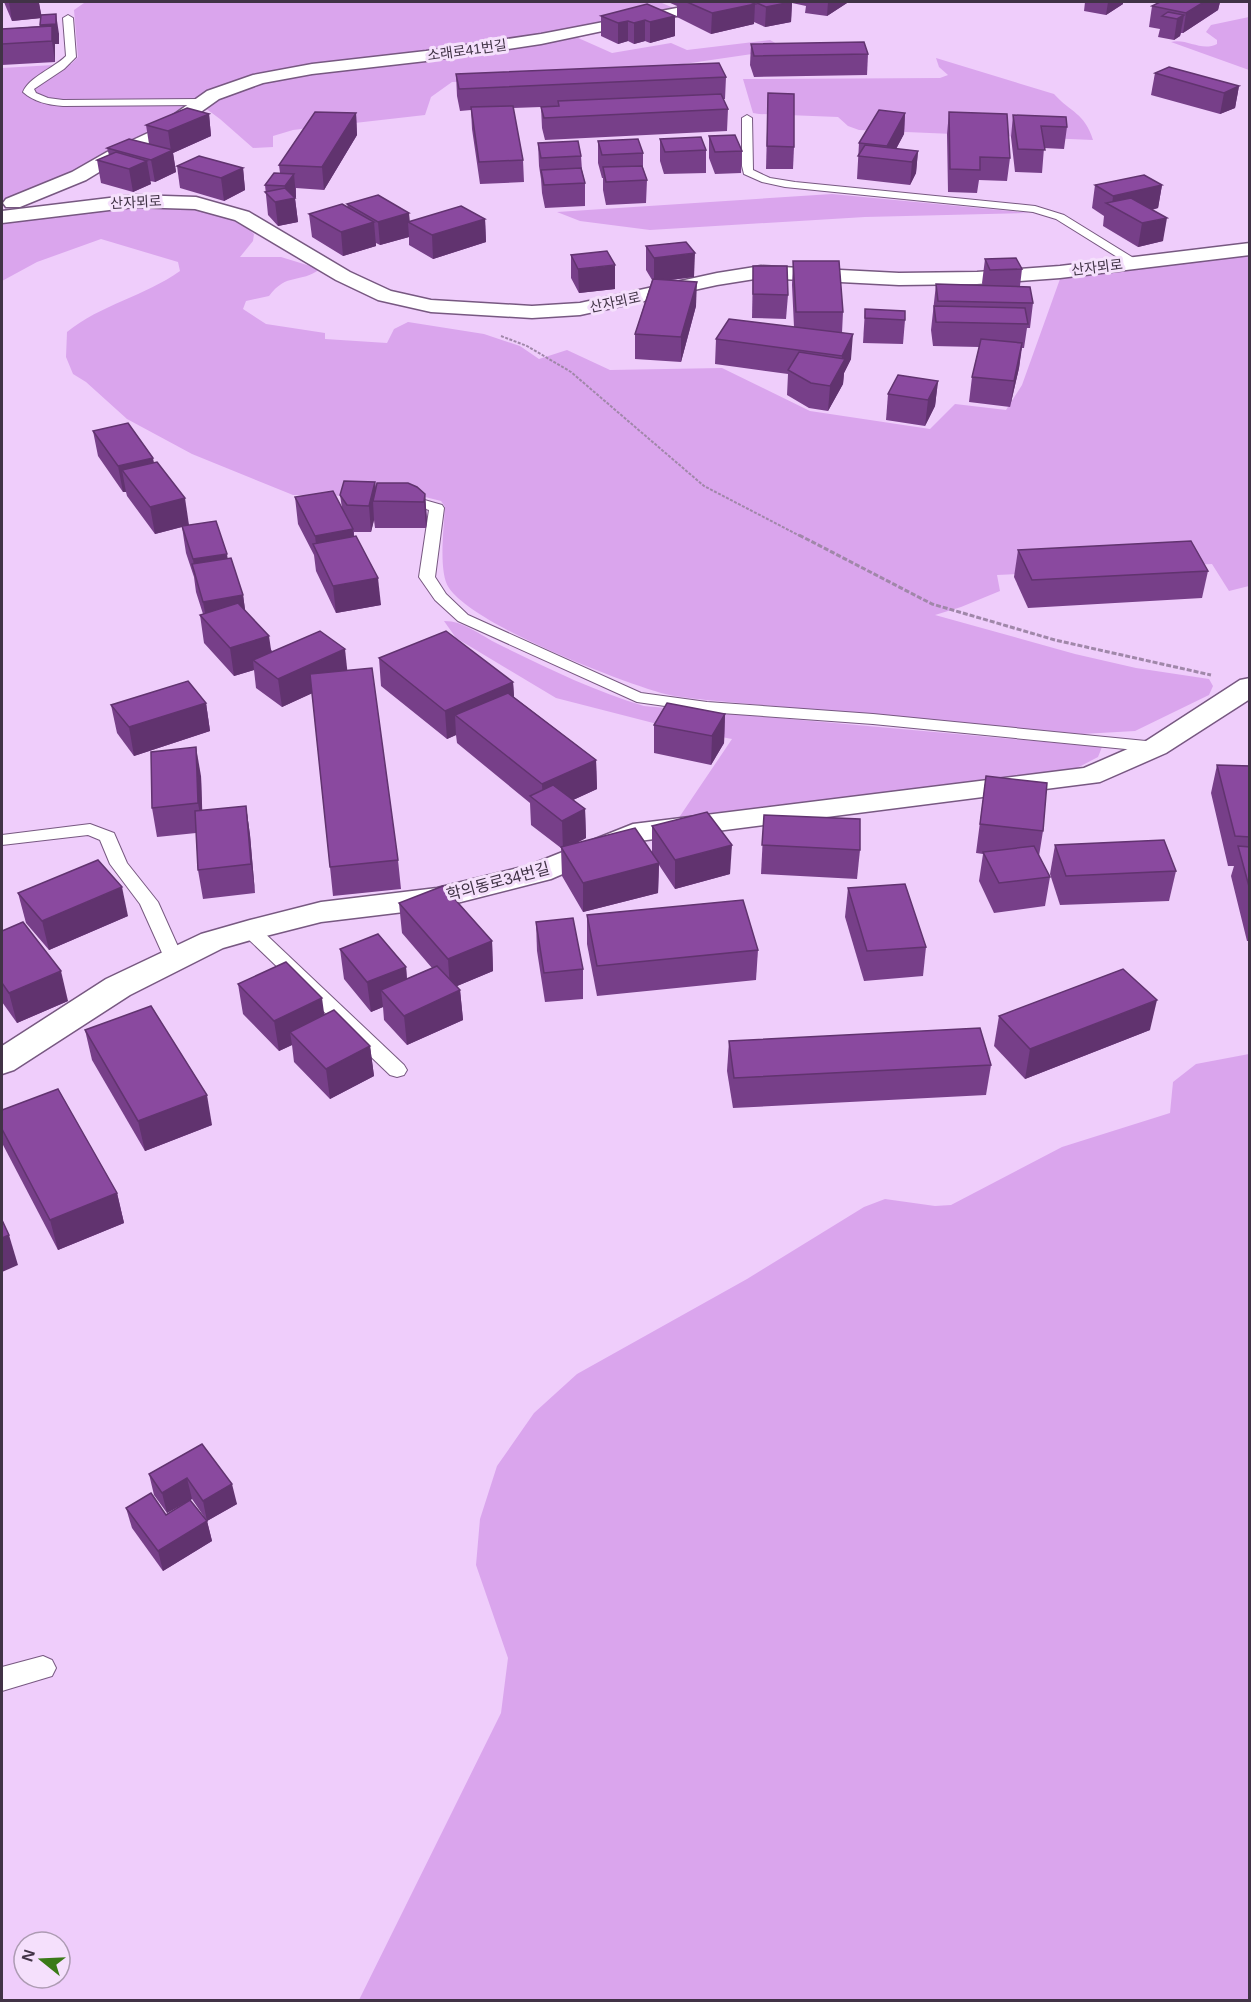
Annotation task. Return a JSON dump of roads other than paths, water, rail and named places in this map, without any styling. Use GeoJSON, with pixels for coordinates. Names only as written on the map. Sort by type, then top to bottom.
{"type":"FeatureCollection","features":[{"type":"Feature","properties":{"kind":"street","name":"소래로41번길"},"geometry":{"type":"LineString","coordinates":[[2,207],[79,176],[113,156],[154,137],[200,102],[231,88],[290,72],[541,39],[664,13],[735,2]]}},
{"type":"Feature","properties":{"kind":"street","name":"산자뫼로"},"geometry":{"type":"LineString","coordinates":[[2,217],[134,201],[196,203],[242,216],[343,276],[385,296],[431,306],[495,311],[557,312],[580,309],[717,279],[761,272],[888,279],[977,278],[1060,272],[1250,249]]}},
{"type":"Feature","properties":{"kind":"street","name":"학의동로34번길"},"geometry":{"type":"LineString","coordinates":[[2,1062],[118,987],[212,941],[321,912],[437,898],[540,872],[633,833],[1090,776],[1156,747],[1250,686]]}},
{"type":"Feature","properties":{"kind":"lane","name":"소래로41번길"},"geometry":{"type":"LineString","coordinates":[[68,18],[71,57],[61,67],[30,87],[28,92],[33,96],[50,102],[63,103],[200,102]]}},
{"type":"Feature","properties":{"kind":"lane"},"geometry":{"type":"LineString","coordinates":[[747,118],[747,166],[748,172],[755,176],[773,182],[830,189],[1035,209],[1060,217],[1134,262]]}},
{"type":"Feature","properties":{"kind":"lane"},"geometry":{"type":"LineString","coordinates":[[382,501],[414,501],[436,508],[427,577],[440,597],[463,618],[638,698],[707,707],[873,718],[1156,747]]}},
{"type":"Feature","properties":{"kind":"lane"},"geometry":{"type":"LineString","coordinates":[[2,840],[90,829],[108,837],[119,864],[149,902],[174,960]]}},
{"type":"Feature","properties":{"kind":"lane"},"geometry":{"type":"LineString","coordinates":[[250,930],[397,1070]]}},
{"type":"Feature","properties":{"kind":"lane"},"geometry":{"type":"LineString","coordinates":[[2,1679],[43,1668]]}}]}
